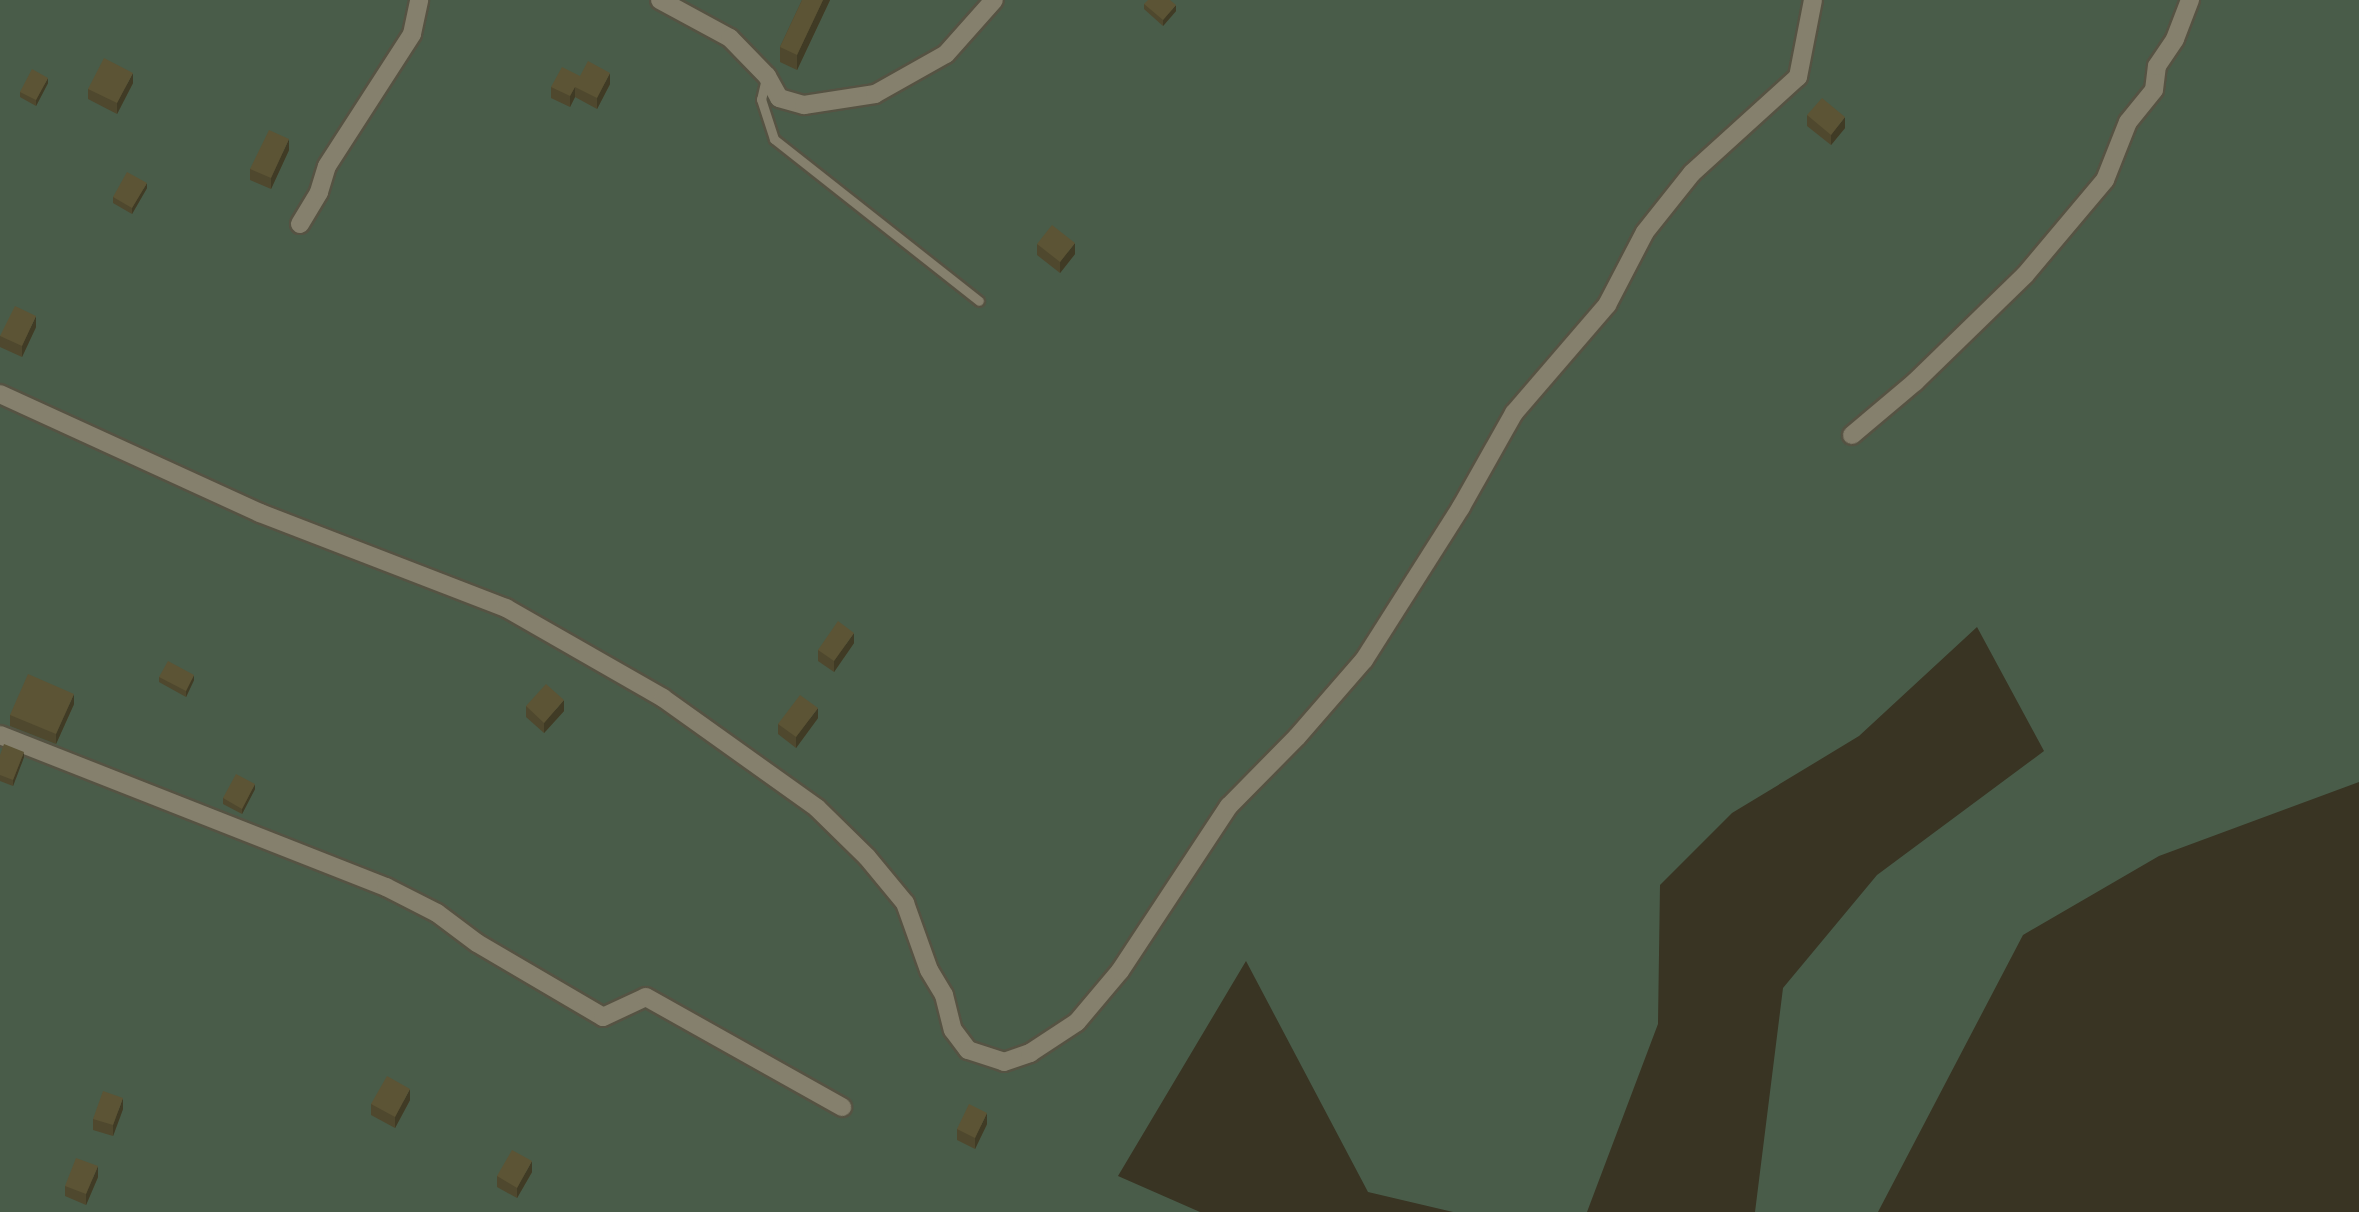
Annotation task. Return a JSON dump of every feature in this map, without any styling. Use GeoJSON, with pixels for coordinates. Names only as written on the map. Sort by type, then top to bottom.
{"type":"FeatureCollection","features":[{"type":"Feature","properties":{"kind":"street"},"geometry":{"type":"LineString","coordinates":[[300,224],[319,192],[327,166],[412,34],[419,0]]}},
{"type":"Feature","properties":{"kind":"street"},"geometry":{"type":"LineString","coordinates":[[660,0],[730,38],[767,76],[779,98],[804,105],[875,94],[946,54],[994,0]]}},
{"type":"Feature","properties":{"kind":"street"},"geometry":{"type":"LineString","coordinates":[[0,394],[260,513],[506,608],[663,698],[817,808],[867,857],[905,903],[929,970],[944,995],[953,1030],[968,1050],[1004,1062],[1030,1053],[1077,1022],[1129,958],[1229,806],[1297,737],[1364,660],[1461,507],[1514,413],[1607,305],[1645,232],[1692,173],[1798,77],[1813,0]]}},
{"type":"Feature","properties":{"kind":"street"},"geometry":{"type":"LineString","coordinates":[[1852,435],[1915,382],[2025,275],[2105,180],[2128,122],[2154,90],[2157,66],[2175,39],[2190,0]]}},
{"type":"Feature","properties":{"kind":"street"},"geometry":{"type":"LineString","coordinates":[[0,735],[386,887],[437,913],[477,943],[603,1017],[646,997],[842,1107]]}},
{"type":"Feature","properties":{"kind":"lane"},"geometry":{"type":"LineString","coordinates":[[767,76],[761,99],[774,139],[979,301]]}},
{"type":"Feature","properties":{"kind":"green space"},"geometry":{"type":"Polygon","coordinates":[[[0,0],[2359,0],[2359,782],[2159,856],[2023,935],[1878,1212],[1755,1212],[1783,988],[1877,875],[2044,751],[1977,627],[1859,736],[1732,813],[1660,885],[1658,1024],[1587,1212],[1453,1212],[1368,1192],[1246,961],[1118,1176],[1200,1212],[0,1212],[0,0]]]}},
{"type":"Feature","properties":{"kind":"building"},"geometry":{"type":"Polygon","coordinates":[[[802,0],[823,0],[797,55],[780,47],[802,0]]]}},
{"type":"Feature","properties":{"kind":"building"},"geometry":{"type":"Polygon","coordinates":[[[1148,0],[1170,0],[1176,5],[1163,20],[1144,4],[1148,0]]]}},
{"type":"Feature","properties":{"kind":"building"},"geometry":{"type":"Polygon","coordinates":[[[104,58],[133,73],[117,103],[88,89],[104,58]]]}},
{"type":"Feature","properties":{"kind":"building"},"geometry":{"type":"Polygon","coordinates":[[[588,61],[610,73],[597,98],[575,87],[570,96],[551,87],[562,67],[580,76],[588,61]]]}},
{"type":"Feature","properties":{"kind":"building"},"geometry":{"type":"Polygon","coordinates":[[[32,69],[48,78],[36,100],[20,92],[32,69]]]}},
{"type":"Feature","properties":{"kind":"building"},"geometry":{"type":"Polygon","coordinates":[[[1822,98],[1845,117],[1831,135],[1807,115],[1822,98]]]}},
{"type":"Feature","properties":{"kind":"building"},"geometry":{"type":"Polygon","coordinates":[[[269,130],[289,139],[271,178],[250,169],[269,130]]]}},
{"type":"Feature","properties":{"kind":"building"},"geometry":{"type":"Polygon","coordinates":[[[127,172],[147,183],[132,208],[113,197],[127,172]]]}},
{"type":"Feature","properties":{"kind":"building"},"geometry":{"type":"Polygon","coordinates":[[[1052,225],[1075,243],[1060,262],[1037,244],[1052,225]]]}},
{"type":"Feature","properties":{"kind":"building"},"geometry":{"type":"Polygon","coordinates":[[[15,306],[36,316],[22,346],[0,336],[15,306]]]}},
{"type":"Feature","properties":{"kind":"building"},"geometry":{"type":"Polygon","coordinates":[[[838,621],[854,633],[834,661],[818,650],[838,621]]]}},
{"type":"Feature","properties":{"kind":"building"},"geometry":{"type":"Polygon","coordinates":[[[168,661],[194,675],[186,691],[159,677],[168,661]]]}},
{"type":"Feature","properties":{"kind":"building"},"geometry":{"type":"Polygon","coordinates":[[[28,674],[74,694],[56,734],[10,715],[28,674]]]}},
{"type":"Feature","properties":{"kind":"building"},"geometry":{"type":"Polygon","coordinates":[[[546,684],[564,700],[544,723],[526,706],[546,684]]]}},
{"type":"Feature","properties":{"kind":"building"},"geometry":{"type":"Polygon","coordinates":[[[800,695],[818,708],[796,737],[778,724],[800,695]]]}},
{"type":"Feature","properties":{"kind":"building"},"geometry":{"type":"Polygon","coordinates":[[[4,744],[24,752],[13,780],[0,775],[0,755],[4,744]]]}},
{"type":"Feature","properties":{"kind":"building"},"geometry":{"type":"Polygon","coordinates":[[[236,774],[255,784],[242,809],[223,798],[236,774]]]}},
{"type":"Feature","properties":{"kind":"building"},"geometry":{"type":"Polygon","coordinates":[[[387,1076],[410,1089],[395,1117],[371,1104],[387,1076]]]}},
{"type":"Feature","properties":{"kind":"building"},"geometry":{"type":"Polygon","coordinates":[[[103,1091],[123,1098],[113,1125],[93,1119],[103,1091]]]}},
{"type":"Feature","properties":{"kind":"building"},"geometry":{"type":"Polygon","coordinates":[[[969,1104],[987,1113],[975,1138],[957,1129],[969,1104]]]}},
{"type":"Feature","properties":{"kind":"building"},"geometry":{"type":"Polygon","coordinates":[[[512,1150],[532,1161],[517,1188],[497,1176],[512,1150]]]}},
{"type":"Feature","properties":{"kind":"building"},"geometry":{"type":"Polygon","coordinates":[[[76,1158],[98,1166],[86,1194],[65,1186],[76,1158]]]}}]}
